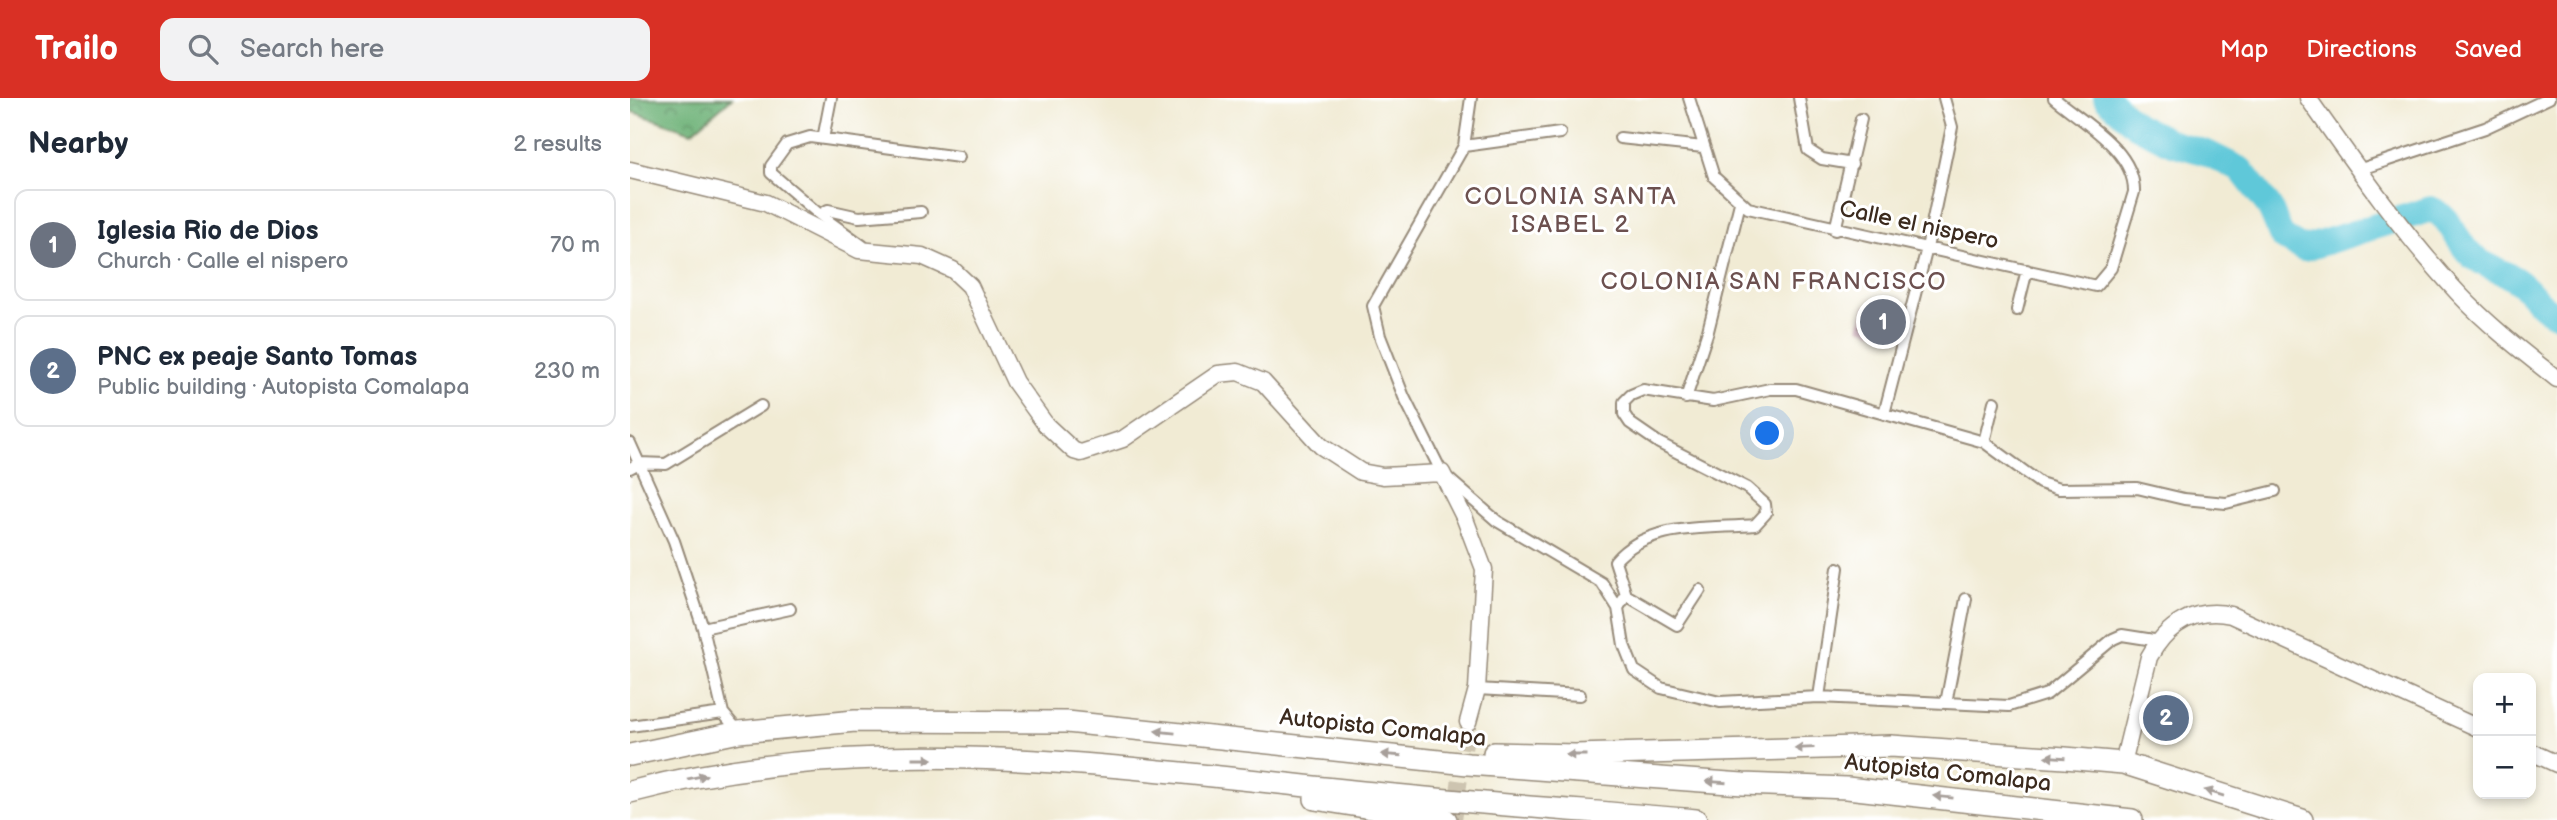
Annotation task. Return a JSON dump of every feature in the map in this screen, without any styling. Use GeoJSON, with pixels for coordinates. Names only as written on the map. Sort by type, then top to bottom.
{"type":"FeatureCollection","features":[{"type":"Feature","properties":{"kind":"highway","name":"Autopista Comalapa"},"geometry":{"type":"LineString","coordinates":[[630,755],[739,732],[855,721],[1067,722],[1577,773],[1847,788],[2132,820]]}},
{"type":"Feature","properties":{"kind":"highway"},"geometry":{"type":"LineString","coordinates":[[1429,758],[1472,753],[1575,755],[1891,746],[2123,763],[2302,820]]}},
{"type":"Feature","properties":{"kind":"highway"},"geometry":{"type":"LineString","coordinates":[[630,792],[722,772],[838,759],[978,759],[1186,771],[1374,793],[1696,820]]}},
{"type":"Feature","properties":{"kind":"highway"},"geometry":{"type":"LineString","coordinates":[[1186,771],[1343,804],[1446,820]]}},
{"type":"Feature","properties":{"kind":"street"},"geometry":{"type":"LineString","coordinates":[[823,139],[831,98]]}},
{"type":"Feature","properties":{"kind":"street"},"geometry":{"type":"LineString","coordinates":[[1468,722],[1477,689],[1484,569],[1465,519],[1404,397],[1380,336],[1373,306],[1464,146],[1471,98]]}},
{"type":"Feature","properties":{"kind":"street"},"geometry":{"type":"LineString","coordinates":[[1686,398],[1708,331],[1740,202],[1714,177],[1689,98]]}},
{"type":"Feature","properties":{"kind":"street"},"geometry":{"type":"LineString","coordinates":[[1799,98],[1808,150],[1822,159],[1852,164]]}},
{"type":"Feature","properties":{"kind":"street"},"geometry":{"type":"LineString","coordinates":[[1884,414],[1927,248],[1952,127],[1944,98]]}},
{"type":"Feature","properties":{"kind":"street","name":"Calle el nispero"},"geometry":{"type":"LineString","coordinates":[[1740,202],[1765,213],[1835,230],[1927,248],[2090,286],[2102,282],[2111,268],[2134,192],[2134,181],[2121,156],[2054,98]]}},
{"type":"Feature","properties":{"kind":"street"},"geometry":{"type":"LineString","coordinates":[[2308,98],[2358,170],[2459,295],[2499,333],[2557,379]]}},
{"type":"Feature","properties":{"kind":"street"},"geometry":{"type":"LineString","coordinates":[[2358,170],[2485,128],[2549,98]]}},
{"type":"Feature","properties":{"kind":"street"},"geometry":{"type":"LineString","coordinates":[[1835,230],[1861,119]]}},
{"type":"Feature","properties":{"kind":"street"},"geometry":{"type":"LineString","coordinates":[[1464,146],[1560,133]]}},
{"type":"Feature","properties":{"kind":"street"},"geometry":{"type":"LineString","coordinates":[[866,251],[772,173],[771,166],[787,144],[800,138],[823,139],[959,157]]}},
{"type":"Feature","properties":{"kind":"street"},"geometry":{"type":"LineString","coordinates":[[1620,138],[1703,147]]}},
{"type":"Feature","properties":{"kind":"street"},"geometry":{"type":"LineString","coordinates":[[630,170],[771,204],[848,246],[866,251],[922,256],[948,267],[970,286],[1015,382],[1046,425],[1077,452],[1123,439],[1218,374],[1238,372],[1263,382],[1321,446],[1361,472],[1383,477],[1442,473],[1497,521],[1602,583],[1618,608],[1624,645],[1634,670],[1661,688],[1720,702],[1819,697],[2009,706],[2047,694],[2113,639],[2122,635],[2160,641]]}},
{"type":"Feature","properties":{"kind":"street"},"geometry":{"type":"LineString","coordinates":[[820,215],[828,210],[859,216],[920,212]]}},
{"type":"Feature","properties":{"kind":"street"},"geometry":{"type":"LineString","coordinates":[[2017,310],[2027,270]]}},
{"type":"Feature","properties":{"kind":"street"},"geometry":{"type":"LineString","coordinates":[[1700,590],[1677,625],[1626,595],[1615,561],[1626,548],[1672,530],[1755,525],[1766,513],[1765,504],[1747,488],[1660,443],[1630,424],[1624,414],[1624,402],[1630,395],[1643,390],[1713,401],[1760,391],[1796,389],[1984,442],[2040,483],[2059,489],[2137,488],[2184,499],[2226,502],[2275,491]]}},
{"type":"Feature","properties":{"kind":"street"},"geometry":{"type":"LineString","coordinates":[[1984,442],[1994,402]]}},
{"type":"Feature","properties":{"kind":"street"},"geometry":{"type":"LineString","coordinates":[[634,466],[666,464],[761,406]]}},
{"type":"Feature","properties":{"kind":"street"},"geometry":{"type":"LineString","coordinates":[[630,443],[634,466],[674,541],[703,628],[723,713],[739,732]]}},
{"type":"Feature","properties":{"kind":"street"},"geometry":{"type":"LineString","coordinates":[[1819,697],[1838,568]]}},
{"type":"Feature","properties":{"kind":"street"},"geometry":{"type":"LineString","coordinates":[[1618,608],[1626,595]]}},
{"type":"Feature","properties":{"kind":"street"},"geometry":{"type":"LineString","coordinates":[[1946,703],[1966,599]]}},
{"type":"Feature","properties":{"kind":"street"},"geometry":{"type":"LineString","coordinates":[[703,628],[790,609]]}},
{"type":"Feature","properties":{"kind":"street"},"geometry":{"type":"LineString","coordinates":[[2123,763],[2150,656],[2179,621],[2210,612],[2231,615],[2473,726]]}},
{"type":"Feature","properties":{"kind":"street"},"geometry":{"type":"LineString","coordinates":[[1477,689],[1580,695]]}},
{"type":"Feature","properties":{"kind":"street"},"geometry":{"type":"LineString","coordinates":[[630,726],[723,713]]}},
{"type":"Feature","properties":{"kind":"street"},"geometry":{"type":"LineString","coordinates":[[2536,754],[2557,764]]}},
{"type":"Feature","properties":{"kind":"green space"},"geometry":{"type":"Polygon","coordinates":[[[630,98],[732,98],[692,132],[630,111],[630,98]]]}},
{"type":"Feature","properties":{"kind":"building"},"geometry":{"type":"Polygon","coordinates":[[[1865,305],[1901,316],[1896,338],[1859,328],[1865,305]]]}},
{"type":"Feature","properties":{"kind":"waterway"},"geometry":{"type":"LineString","coordinates":[[2106,98],[2136,125],[2172,143],[2207,153],[2241,170],[2269,206],[2282,237],[2303,249],[2431,209],[2444,218],[2473,257],[2516,280],[2545,308],[2557,315]]}},
{"type":"Feature","properties":{"kind":"tunnel"},"geometry":{"type":"LineString","coordinates":[[1454,820],[1468,722]]}},
{"type":"Feature","properties":{"kind":"place","name":"Iglesia Rio de Dios"},"geometry":{"type":"Point","coordinates":[1883,322]}},
{"type":"Feature","properties":{"kind":"place","name":"PNC ex peaje Santo Tomas"},"geometry":{"type":"Point","coordinates":[2166,718]}},
{"type":"Feature","properties":{"kind":"district","name":"COLONIA SANTA ISABEL 2"},"geometry":{"type":"Point","coordinates":[1571,210]}},
{"type":"Feature","properties":{"kind":"district","name":"COLONIA SAN FRANCISCO"},"geometry":{"type":"Point","coordinates":[1774,281]}}]}
